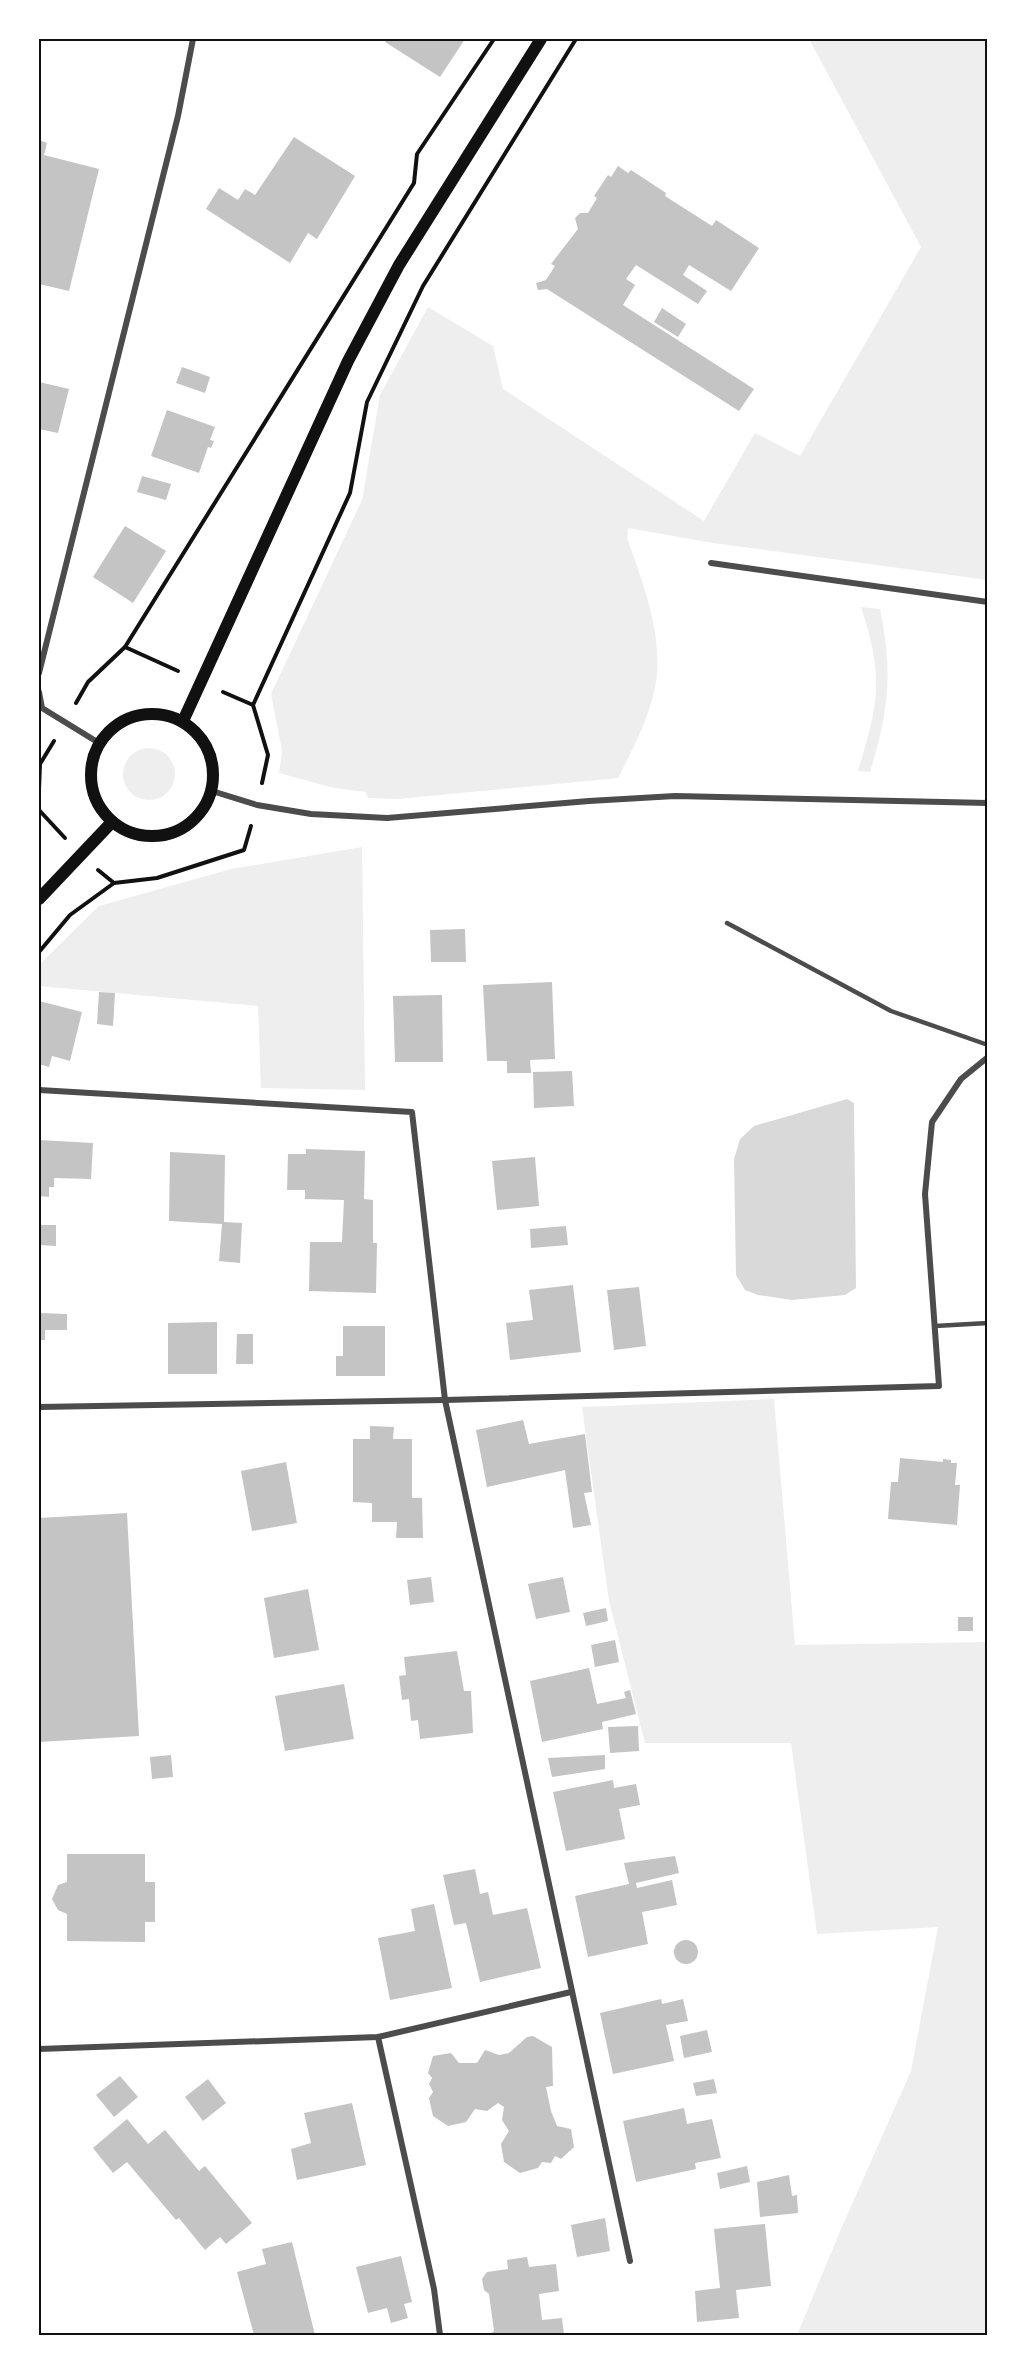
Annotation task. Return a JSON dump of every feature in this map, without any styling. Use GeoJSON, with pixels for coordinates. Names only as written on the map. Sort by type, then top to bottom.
{"type":"FeatureCollection","features":[{"type":"Feature","properties":{"kind":"main road"},"geometry":{"type":"LineString","coordinates":[[183,721],[348,361],[399,265],[541,39]]}},
{"type":"Feature","properties":{"kind":"main road"},"geometry":{"type":"LineString","coordinates":[[160,713],[183,721],[203,739],[213,764],[212,791],[201,813],[182,829],[158,837],[134,834],[112,822],[98,805],[91,785],[91,763],[99,743],[115,725],[136,715],[160,713]]}},
{"type":"Feature","properties":{"kind":"main road"},"geometry":{"type":"LineString","coordinates":[[39,899],[112,822]]}},
{"type":"Feature","properties":{"kind":"street"},"geometry":{"type":"LineString","coordinates":[[39,673],[178,116],[194,39]]}},
{"type":"Feature","properties":{"kind":"street"},"geometry":{"type":"LineString","coordinates":[[711,563],[988,602]]}},
{"type":"Feature","properties":{"kind":"street"},"geometry":{"type":"LineString","coordinates":[[39,692],[40,709],[99,743]]}},
{"type":"Feature","properties":{"kind":"street"},"geometry":{"type":"LineString","coordinates":[[212,791],[257,805],[311,814],[387,818],[675,796],[988,803]]}},
{"type":"Feature","properties":{"kind":"street"},"geometry":{"type":"LineString","coordinates":[[39,1407],[445,1400],[939,1386],[925,1194],[932,1122],[961,1079],[988,1057]]}},
{"type":"Feature","properties":{"kind":"street"},"geometry":{"type":"LineString","coordinates":[[39,1090],[412,1112],[445,1400],[630,2261]]}},
{"type":"Feature","properties":{"kind":"street"},"geometry":{"type":"LineString","coordinates":[[39,2049],[378,2037],[571,1992]]}},
{"type":"Feature","properties":{"kind":"street"},"geometry":{"type":"LineString","coordinates":[[378,2037],[434,2289],[440,2335]]}},
{"type":"Feature","properties":{"kind":"lane"},"geometry":{"type":"LineString","coordinates":[[727,923],[891,1011],[988,1045]]}},
{"type":"Feature","properties":{"kind":"lane"},"geometry":{"type":"LineString","coordinates":[[935,1326],[988,1323]]}},
{"type":"Feature","properties":{"kind":"path"},"geometry":{"type":"LineString","coordinates":[[39,790],[40,764],[88,682],[125,647],[414,183],[417,154],[494,39]]}},
{"type":"Feature","properties":{"kind":"path"},"geometry":{"type":"LineString","coordinates":[[39,952],[70,915],[114,883],[158,878],[244,850],[268,755],[253,705],[350,493],[367,402],[423,286],[576,39]]}},
{"type":"Feature","properties":{"kind":"shaded area"},"geometry":{"type":"Polygon","coordinates":[[[809,39],[988,39],[988,580],[713,543],[628,528],[627,538],[646,594],[655,634],[657,673],[647,714],[618,778],[397,799],[368,798],[366,792],[334,788],[279,773],[282,751],[271,694],[362,500],[380,395],[428,307],[493,346],[503,389],[704,521],[755,433],[800,456],[921,247],[809,39]]]}},
{"type":"Feature","properties":{"kind":"shaded area"},"geometry":{"type":"Polygon","coordinates":[[[861,607],[880,609],[887,653],[885,710],[870,772],[858,771],[871,726],[876,689],[873,652],[861,607]]]}},
{"type":"Feature","properties":{"kind":"shaded area"},"geometry":{"type":"Polygon","coordinates":[[[144,748],[154,748],[168,755],[175,774],[168,793],[154,800],[144,800],[134,796],[127,789],[123,779],[123,769],[127,759],[134,752],[144,748]]]}},
{"type":"Feature","properties":{"kind":"shaded area"},"geometry":{"type":"Polygon","coordinates":[[[362,847],[365,1090],[261,1088],[258,1006],[39,986],[39,965],[99,906],[231,869],[362,847]]]}},
{"type":"Feature","properties":{"kind":"shaded area"},"geometry":{"type":"Polygon","coordinates":[[[847,1099],[854,1103],[856,1288],[845,1295],[792,1300],[758,1295],[745,1290],[736,1275],[734,1159],[740,1139],[754,1126],[847,1099]]]}},
{"type":"Feature","properties":{"kind":"shaded area"},"geometry":{"type":"Polygon","coordinates":[[[774,1399],[795,1645],[988,1642],[988,2335],[797,2335],[911,2071],[938,1927],[817,1934],[791,1743],[645,1743],[609,1601],[582,1407],[774,1399]]]}},
{"type":"Feature","properties":{"kind":"building"},"geometry":{"type":"Polygon","coordinates":[[[387,39],[465,39],[440,77],[385,42],[387,39]]]}},
{"type":"Feature","properties":{"kind":"building"},"geometry":{"type":"Polygon","coordinates":[[[294,137],[355,176],[317,239],[308,233],[290,263],[206,209],[219,188],[238,200],[245,189],[255,195],[294,137]]]}},
{"type":"Feature","properties":{"kind":"building"},"geometry":{"type":"Polygon","coordinates":[[[39,140],[47,143],[44,155],[99,169],[69,291],[39,284],[39,140]]]}},
{"type":"Feature","properties":{"kind":"building"},"geometry":{"type":"Polygon","coordinates":[[[618,166],[628,173],[631,170],[666,193],[665,196],[712,226],[716,220],[759,248],[731,291],[689,265],[683,275],[707,291],[698,304],[636,265],[626,279],[635,285],[623,305],[754,389],[739,411],[547,289],[538,290],[536,283],[546,280],[555,266],[551,264],[578,229],[575,218],[580,213],[588,213],[597,198],[594,196],[608,175],[611,177],[618,166]]]}},
{"type":"Feature","properties":{"kind":"building"},"geometry":{"type":"Polygon","coordinates":[[[662,308],[686,324],[678,337],[654,322],[662,308]]]}},
{"type":"Feature","properties":{"kind":"building"},"geometry":{"type":"Polygon","coordinates":[[[182,367],[210,377],[205,393],[176,383],[182,367]]]}},
{"type":"Feature","properties":{"kind":"building"},"geometry":{"type":"Polygon","coordinates":[[[39,382],[69,389],[58,433],[39,429],[39,382]]]}},
{"type":"Feature","properties":{"kind":"building"},"geometry":{"type":"Polygon","coordinates":[[[167,410],[215,427],[210,440],[214,441],[211,448],[208,447],[199,473],[151,456],[167,410]]]}},
{"type":"Feature","properties":{"kind":"building"},"geometry":{"type":"Polygon","coordinates":[[[142,476],[171,484],[166,500],[137,492],[142,476]]]}},
{"type":"Feature","properties":{"kind":"building"},"geometry":{"type":"Polygon","coordinates":[[[125,526],[166,551],[133,603],[93,577],[125,526]]]}},
{"type":"Feature","properties":{"kind":"building"},"geometry":{"type":"Polygon","coordinates":[[[465,929],[466,962],[431,962],[430,930],[465,929]]]}},
{"type":"Feature","properties":{"kind":"building"},"geometry":{"type":"Polygon","coordinates":[[[552,982],[555,1059],[530,1060],[531,1073],[507,1073],[507,1061],[487,1061],[483,985],[552,982]]]}},
{"type":"Feature","properties":{"kind":"building"},"geometry":{"type":"Polygon","coordinates":[[[99,992],[115,993],[113,1026],[97,1024],[99,992]]]}},
{"type":"Feature","properties":{"kind":"building"},"geometry":{"type":"Polygon","coordinates":[[[442,995],[443,1062],[395,1062],[393,996],[442,995]]]}},
{"type":"Feature","properties":{"kind":"building"},"geometry":{"type":"Polygon","coordinates":[[[39,1001],[82,1012],[70,1061],[52,1056],[49,1067],[39,1064],[39,1001]]]}},
{"type":"Feature","properties":{"kind":"building"},"geometry":{"type":"Polygon","coordinates":[[[572,1071],[574,1106],[534,1108],[533,1072],[572,1071]]]}},
{"type":"Feature","properties":{"kind":"building"},"geometry":{"type":"Polygon","coordinates":[[[39,1140],[93,1143],[91,1179],[54,1178],[54,1187],[49,1187],[49,1197],[39,1196],[39,1140]]]}},
{"type":"Feature","properties":{"kind":"building"},"geometry":{"type":"Polygon","coordinates":[[[306,1149],[365,1151],[364,1199],[373,1200],[373,1243],[377,1243],[376,1293],[309,1291],[310,1242],[342,1242],[344,1200],[305,1199],[305,1190],[287,1190],[288,1154],[306,1154],[306,1149]]]}},
{"type":"Feature","properties":{"kind":"building"},"geometry":{"type":"Polygon","coordinates":[[[170,1152],[225,1155],[224,1222],[242,1223],[240,1263],[219,1261],[222,1224],[169,1221],[170,1152]]]}},
{"type":"Feature","properties":{"kind":"building"},"geometry":{"type":"Polygon","coordinates":[[[535,1157],[539,1206],[497,1210],[492,1161],[535,1157]]]}},
{"type":"Feature","properties":{"kind":"building"},"geometry":{"type":"Polygon","coordinates":[[[39,1225],[56,1225],[56,1246],[39,1245],[39,1225]]]}},
{"type":"Feature","properties":{"kind":"building"},"geometry":{"type":"Polygon","coordinates":[[[566,1226],[568,1245],[531,1248],[530,1229],[566,1226]]]}},
{"type":"Feature","properties":{"kind":"building"},"geometry":{"type":"Polygon","coordinates":[[[573,1285],[581,1352],[510,1360],[506,1323],[533,1320],[529,1290],[573,1285]]]}},
{"type":"Feature","properties":{"kind":"building"},"geometry":{"type":"Polygon","coordinates":[[[639,1287],[646,1346],[614,1350],[607,1290],[639,1287]]]}},
{"type":"Feature","properties":{"kind":"building"},"geometry":{"type":"Polygon","coordinates":[[[39,1313],[67,1314],[67,1330],[45,1330],[45,1340],[39,1340],[39,1313]]]}},
{"type":"Feature","properties":{"kind":"building"},"geometry":{"type":"Polygon","coordinates":[[[217,1322],[217,1374],[168,1374],[168,1323],[217,1322]]]}},
{"type":"Feature","properties":{"kind":"building"},"geometry":{"type":"Polygon","coordinates":[[[343,1326],[385,1326],[385,1376],[336,1376],[336,1356],[343,1356],[343,1326]]]}},
{"type":"Feature","properties":{"kind":"building"},"geometry":{"type":"Polygon","coordinates":[[[237,1334],[253,1334],[253,1364],[236,1364],[237,1334]]]}},
{"type":"Feature","properties":{"kind":"building"},"geometry":{"type":"Polygon","coordinates":[[[523,1420],[529,1444],[585,1434],[592,1492],[584,1493],[591,1525],[573,1528],[565,1470],[487,1487],[476,1430],[523,1420]]]}},
{"type":"Feature","properties":{"kind":"building"},"geometry":{"type":"Polygon","coordinates":[[[370,1426],[394,1427],[393,1439],[412,1439],[412,1498],[422,1498],[423,1538],[396,1538],[397,1522],[372,1522],[372,1503],[353,1502],[353,1439],[370,1439],[370,1426]]]}},
{"type":"Feature","properties":{"kind":"building"},"geometry":{"type":"Polygon","coordinates":[[[900,1458],[943,1462],[943,1459],[957,1463],[955,1485],[960,1485],[957,1525],[888,1519],[891,1482],[898,1482],[900,1458]]]}},
{"type":"Feature","properties":{"kind":"building"},"geometry":{"type":"Polygon","coordinates":[[[286,1462],[297,1523],[252,1531],[241,1471],[286,1462]]]}},
{"type":"Feature","properties":{"kind":"building"},"geometry":{"type":"Polygon","coordinates":[[[127,1513],[139,1736],[39,1742],[39,1518],[127,1513]]]}},
{"type":"Feature","properties":{"kind":"building"},"geometry":{"type":"Polygon","coordinates":[[[431,1577],[434,1602],[410,1605],[407,1580],[431,1577]]]}},
{"type":"Feature","properties":{"kind":"building"},"geometry":{"type":"Polygon","coordinates":[[[563,1577],[570,1612],[536,1619],[528,1584],[563,1577]]]}},
{"type":"Feature","properties":{"kind":"building"},"geometry":{"type":"Polygon","coordinates":[[[308,1589],[319,1650],[274,1658],[264,1598],[308,1589]]]}},
{"type":"Feature","properties":{"kind":"building"},"geometry":{"type":"Polygon","coordinates":[[[606,1608],[608,1621],[586,1626],[583,1613],[606,1608]]]}},
{"type":"Feature","properties":{"kind":"building"},"geometry":{"type":"Polygon","coordinates":[[[958,1617],[973,1617],[973,1631],[958,1631],[958,1617]]]}},
{"type":"Feature","properties":{"kind":"building"},"geometry":{"type":"Polygon","coordinates":[[[615,1640],[619,1662],[595,1667],[591,1645],[615,1640]]]}},
{"type":"Feature","properties":{"kind":"building"},"geometry":{"type":"Polygon","coordinates":[[[457,1651],[464,1691],[471,1691],[473,1733],[420,1739],[418,1720],[411,1721],[409,1699],[402,1700],[399,1676],[406,1675],[404,1657],[457,1651]]]}},
{"type":"Feature","properties":{"kind":"building"},"geometry":{"type":"Polygon","coordinates":[[[589,1668],[597,1704],[626,1698],[624,1692],[630,1690],[636,1714],[602,1722],[603,1729],[542,1742],[530,1681],[589,1668]]]}},
{"type":"Feature","properties":{"kind":"building"},"geometry":{"type":"Polygon","coordinates":[[[344,1684],[354,1739],[285,1751],[275,1696],[344,1684]]]}},
{"type":"Feature","properties":{"kind":"building"},"geometry":{"type":"Polygon","coordinates":[[[638,1726],[639,1751],[610,1753],[608,1727],[638,1726]]]}},
{"type":"Feature","properties":{"kind":"building"},"geometry":{"type":"Polygon","coordinates":[[[171,1755],[173,1777],[152,1779],[150,1757],[171,1755]]]}},
{"type":"Feature","properties":{"kind":"building"},"geometry":{"type":"Polygon","coordinates":[[[605,1755],[605,1769],[552,1777],[548,1758],[605,1755]]]}},
{"type":"Feature","properties":{"kind":"building"},"geometry":{"type":"Polygon","coordinates":[[[613,1780],[614,1788],[636,1784],[640,1805],[619,1809],[625,1839],[566,1851],[553,1792],[613,1780]]]}},
{"type":"Feature","properties":{"kind":"building"},"geometry":{"type":"Polygon","coordinates":[[[67,1854],[145,1854],[145,1882],[155,1882],[155,1922],[145,1922],[145,1942],[67,1941],[67,1914],[58,1910],[52,1899],[58,1885],[67,1882],[67,1854]]]}},
{"type":"Feature","properties":{"kind":"building"},"geometry":{"type":"Polygon","coordinates":[[[675,1856],[679,1873],[636,1883],[637,1888],[672,1880],[677,1905],[642,1912],[648,1944],[588,1957],[575,1896],[629,1884],[624,1863],[675,1856]]]}},
{"type":"Feature","properties":{"kind":"building"},"geometry":{"type":"Polygon","coordinates":[[[475,1869],[480,1894],[488,1892],[493,1915],[527,1908],[541,1968],[480,1982],[466,1923],[454,1925],[443,1875],[475,1869]]]}},
{"type":"Feature","properties":{"kind":"building"},"geometry":{"type":"Polygon","coordinates":[[[434,1904],[452,1988],[390,2000],[378,1938],[415,1931],[411,1909],[434,1904]]]}},
{"type":"Feature","properties":{"kind":"building"},"geometry":{"type":"Polygon","coordinates":[[[686,1940],[695,1943],[698,1952],[695,1961],[686,1964],[677,1961],[674,1952],[677,1943],[686,1940]]]}},
{"type":"Feature","properties":{"kind":"building"},"geometry":{"type":"Polygon","coordinates":[[[661,1999],[662,2004],[683,1999],[688,2021],[666,2025],[674,2061],[613,2074],[600,2013],[661,1999]]]}},
{"type":"Feature","properties":{"kind":"building"},"geometry":{"type":"Polygon","coordinates":[[[707,2030],[712,2052],[684,2058],[680,2036],[707,2030]]]}},
{"type":"Feature","properties":{"kind":"building"},"geometry":{"type":"Polygon","coordinates":[[[533,2036],[552,2047],[553,2086],[546,2087],[551,2111],[557,2126],[571,2129],[574,2147],[561,2159],[555,2156],[551,2163],[542,2162],[538,2168],[520,2173],[504,2162],[501,2144],[509,2131],[502,2120],[504,2107],[498,2103],[487,2111],[475,2109],[466,2122],[448,2126],[433,2116],[429,2098],[433,2092],[429,2084],[432,2078],[428,2073],[433,2056],[451,2053],[459,2063],[477,2063],[485,2050],[499,2055],[509,2053],[527,2037],[533,2036]]]}},
{"type":"Feature","properties":{"kind":"building"},"geometry":{"type":"Polygon","coordinates":[[[120,2076],[138,2097],[114,2117],[96,2095],[120,2076]]]}},
{"type":"Feature","properties":{"kind":"building"},"geometry":{"type":"Polygon","coordinates":[[[208,2079],[226,2103],[203,2121],[185,2097],[208,2079]]]}},
{"type":"Feature","properties":{"kind":"building"},"geometry":{"type":"Polygon","coordinates":[[[714,2079],[717,2093],[696,2096],[693,2083],[714,2079]]]}},
{"type":"Feature","properties":{"kind":"building"},"geometry":{"type":"Polygon","coordinates":[[[352,2103],[366,2165],[297,2180],[291,2149],[311,2143],[304,2113],[352,2103]]]}},
{"type":"Feature","properties":{"kind":"building"},"geometry":{"type":"Polygon","coordinates":[[[684,2108],[687,2124],[712,2119],[721,2158],[695,2163],[696,2169],[636,2182],[623,2121],[684,2108]]]}},
{"type":"Feature","properties":{"kind":"building"},"geometry":{"type":"Polygon","coordinates":[[[127,2119],[148,2144],[165,2130],[199,2171],[205,2166],[252,2223],[226,2244],[220,2237],[205,2250],[179,2218],[176,2220],[127,2162],[113,2173],[93,2148],[127,2119]]]}},
{"type":"Feature","properties":{"kind":"building"},"geometry":{"type":"Polygon","coordinates":[[[747,2166],[750,2182],[720,2189],[717,2173],[747,2166]]]}},
{"type":"Feature","properties":{"kind":"building"},"geometry":{"type":"Polygon","coordinates":[[[789,2175],[792,2196],[797,2195],[798,2213],[760,2217],[757,2182],[789,2175]]]}},
{"type":"Feature","properties":{"kind":"building"},"geometry":{"type":"Polygon","coordinates":[[[605,2218],[610,2251],[577,2257],[571,2225],[605,2218]]]}},
{"type":"Feature","properties":{"kind":"building"},"geometry":{"type":"Polygon","coordinates":[[[765,2224],[771,2286],[736,2290],[739,2318],[697,2322],[695,2291],[720,2288],[714,2229],[765,2224]]]}},
{"type":"Feature","properties":{"kind":"building"},"geometry":{"type":"Polygon","coordinates":[[[292,2242],[315,2335],[254,2335],[237,2272],[266,2264],[262,2249],[292,2242]]]}},
{"type":"Feature","properties":{"kind":"building"},"geometry":{"type":"Polygon","coordinates":[[[401,2256],[412,2302],[404,2304],[408,2318],[391,2323],[387,2308],[368,2313],[356,2267],[401,2256]]]}},
{"type":"Feature","properties":{"kind":"building"},"geometry":{"type":"Polygon","coordinates":[[[527,2257],[529,2267],[556,2264],[559,2291],[539,2294],[542,2320],[562,2318],[564,2335],[489,2335],[494,2331],[489,2294],[484,2290],[482,2279],[487,2272],[508,2269],[507,2260],[527,2257]]]}}]}
